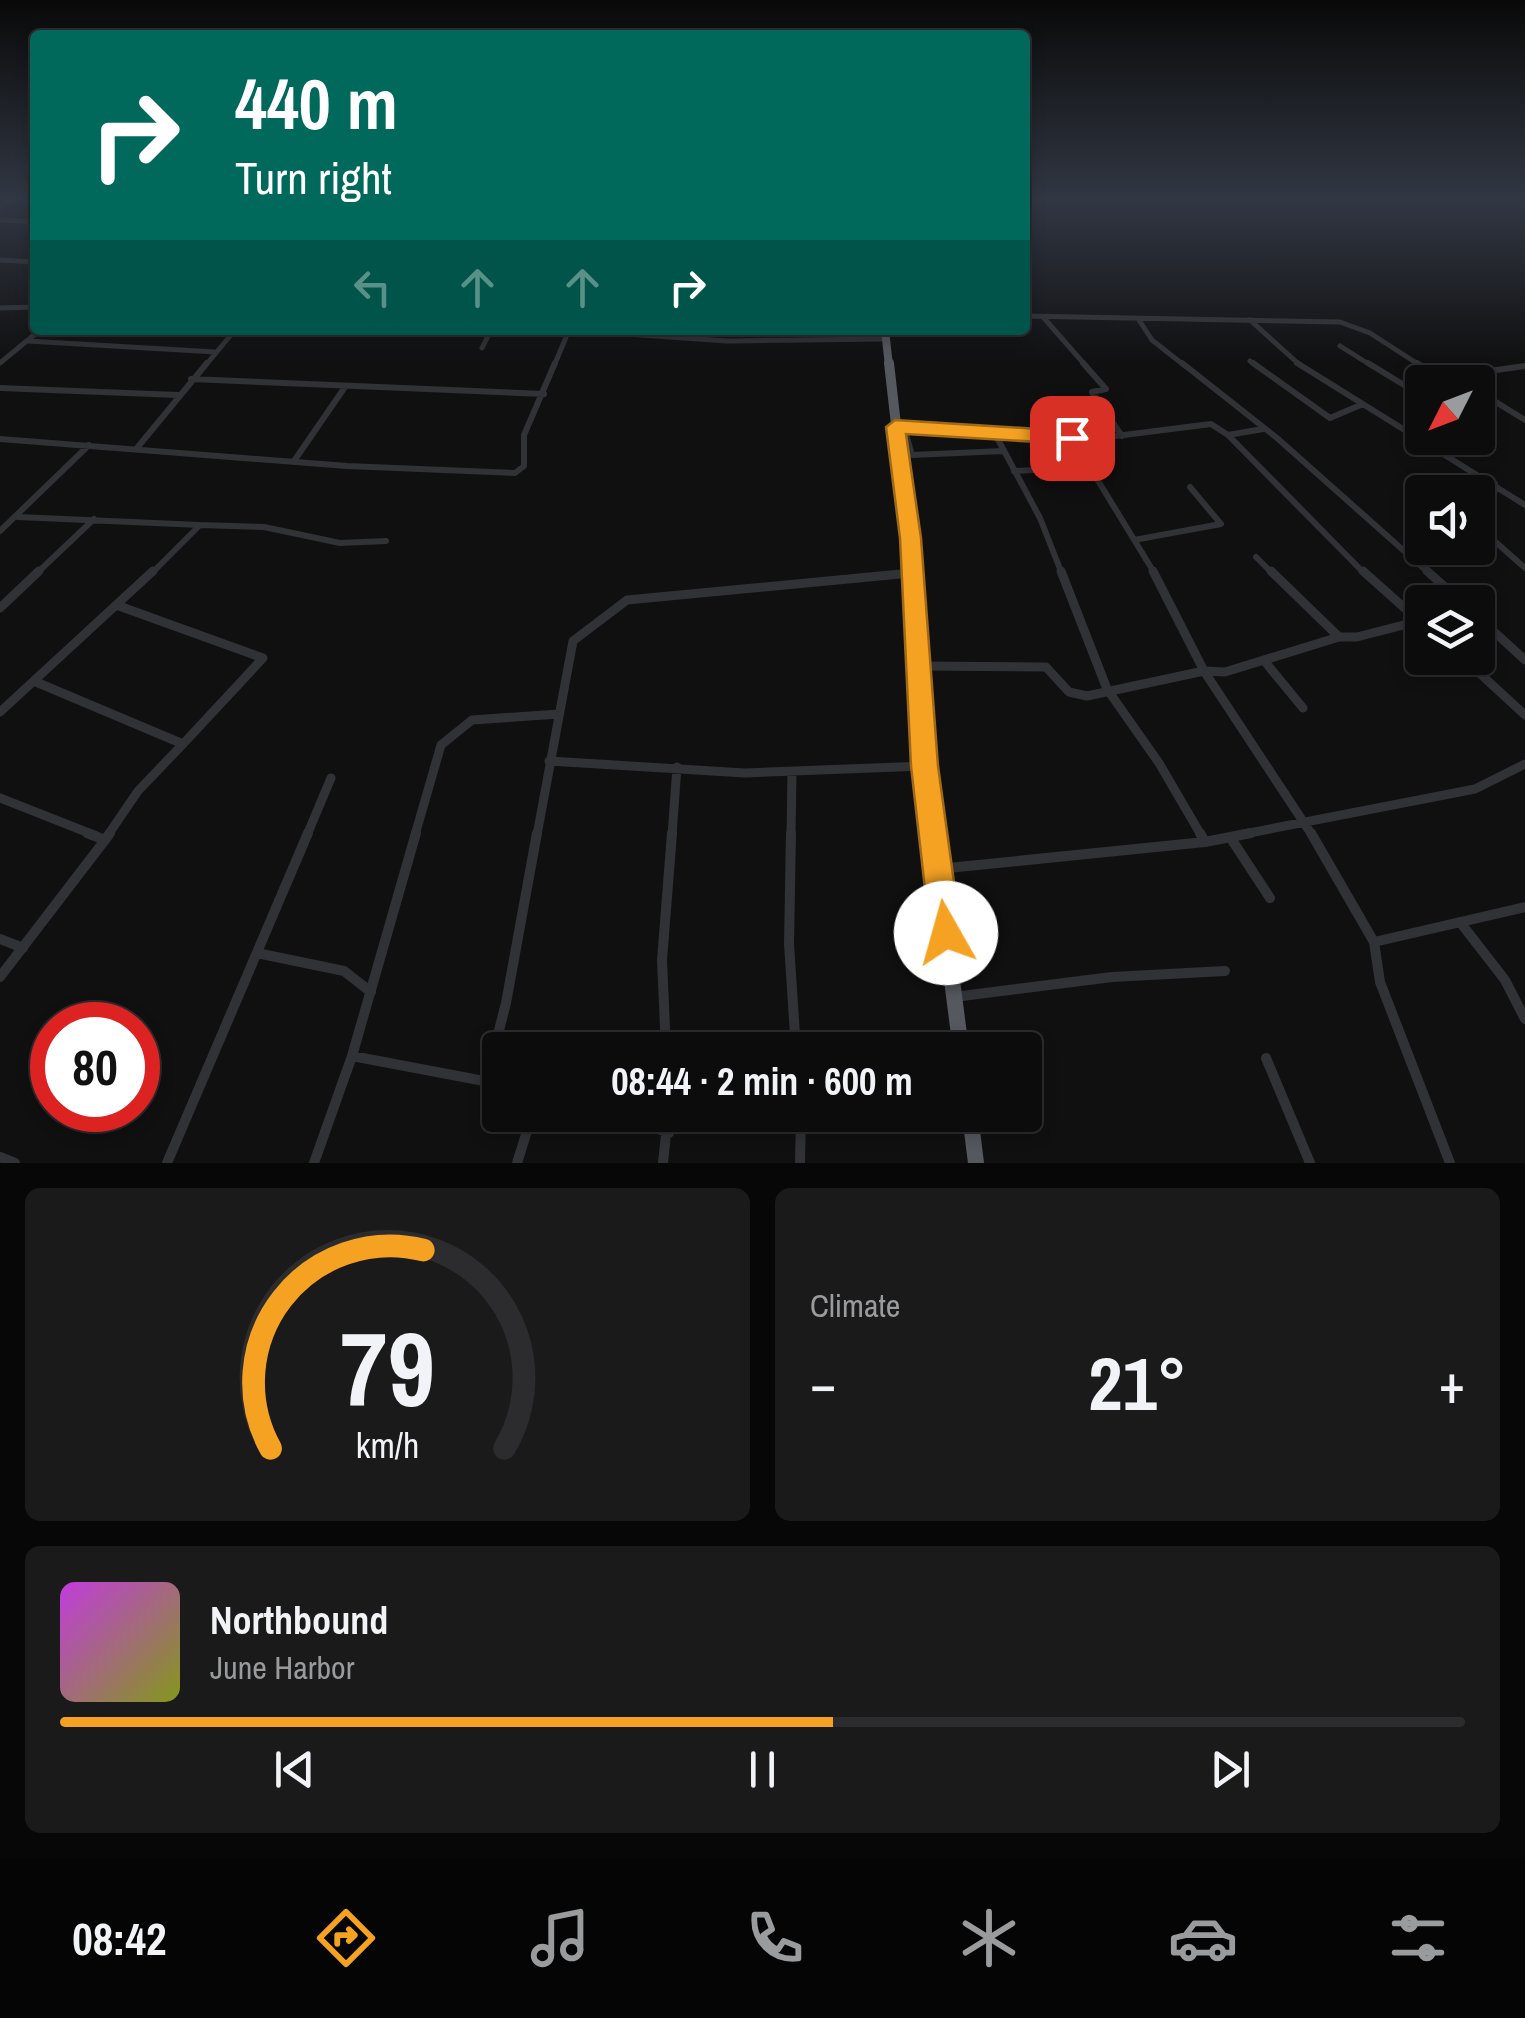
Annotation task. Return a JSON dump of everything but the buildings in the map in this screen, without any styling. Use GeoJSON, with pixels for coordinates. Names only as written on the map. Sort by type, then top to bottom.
{"type":"FeatureCollection","features":[{"type":"Feature","properties":{"kind":"highway"},"geometry":{"type":"LineString","coordinates":[[885,335],[899,427],[924,766],[959,1032]]}},
{"type":"Feature","properties":{"kind":"highway"},"geometry":{"type":"LineString","coordinates":[[972,1132],[976,1163]]}},
{"type":"Feature","properties":{"kind":"street"},"geometry":{"type":"LineString","coordinates":[[0,260],[30,262]]}},
{"type":"Feature","properties":{"kind":"street"},"geometry":{"type":"LineString","coordinates":[[0,308],[30,307]]}},
{"type":"Feature","properties":{"kind":"street"},"geometry":{"type":"LineString","coordinates":[[1030,316],[1356,326],[1419,365]]}},
{"type":"Feature","properties":{"kind":"street"},"geometry":{"type":"LineString","coordinates":[[1044,317],[1106,389],[1092,392],[1122,436]]}},
{"type":"Feature","properties":{"kind":"street"},"geometry":{"type":"LineString","coordinates":[[1138,319],[1152,340],[1263,429],[1442,585]]}},
{"type":"Feature","properties":{"kind":"street"},"geometry":{"type":"LineString","coordinates":[[1250,320],[1278,352],[1405,431]]}},
{"type":"Feature","properties":{"kind":"street"},"geometry":{"type":"LineString","coordinates":[[0,364],[35,335]]}},
{"type":"Feature","properties":{"kind":"street"},"geometry":{"type":"LineString","coordinates":[[137,448],[230,335]]}},
{"type":"Feature","properties":{"kind":"street"},"geometry":{"type":"LineString","coordinates":[[482,348],[488,335]]}},
{"type":"Feature","properties":{"kind":"street"},"geometry":{"type":"LineString","coordinates":[[0,448],[4,439],[294,462],[516,473],[524,466],[524,435],[567,335]]}},
{"type":"Feature","properties":{"kind":"street"},"geometry":{"type":"LineString","coordinates":[[669,335],[798,342],[885,335]]}},
{"type":"Feature","properties":{"kind":"street"},"geometry":{"type":"LineString","coordinates":[[723,335],[726,341]]}},
{"type":"Feature","properties":{"kind":"street"},"geometry":{"type":"LineString","coordinates":[[795,335],[798,342]]}},
{"type":"Feature","properties":{"kind":"street"},"geometry":{"type":"LineString","coordinates":[[28,342],[215,352]]}},
{"type":"Feature","properties":{"kind":"street"},"geometry":{"type":"LineString","coordinates":[[1340,346],[1405,386]]}},
{"type":"Feature","properties":{"kind":"street"},"geometry":{"type":"LineString","coordinates":[[0,352],[14,352]]}},
{"type":"Feature","properties":{"kind":"street"},"geometry":{"type":"LineString","coordinates":[[1250,361],[1330,418],[1362,404]]}},
{"type":"Feature","properties":{"kind":"street"},"geometry":{"type":"LineString","coordinates":[[1495,371],[1523,368]]}},
{"type":"Feature","properties":{"kind":"street"},"geometry":{"type":"LineString","coordinates":[[192,378],[344,388],[544,394]]}},
{"type":"Feature","properties":{"kind":"street"},"geometry":{"type":"LineString","coordinates":[[0,388],[178,395]]}},
{"type":"Feature","properties":{"kind":"street"},"geometry":{"type":"LineString","coordinates":[[294,462],[344,388]]}},
{"type":"Feature","properties":{"kind":"street"},"geometry":{"type":"LineString","coordinates":[[1495,401],[1525,420]]}},
{"type":"Feature","properties":{"kind":"street"},"geometry":{"type":"LineString","coordinates":[[1004,452],[912,455],[899,427],[1072,438],[1122,436],[1211,424],[1228,435],[1352,562],[1405,608]]}},
{"type":"Feature","properties":{"kind":"street"},"geometry":{"type":"LineString","coordinates":[[1228,435],[1263,429]]}},
{"type":"Feature","properties":{"kind":"street"},"geometry":{"type":"LineString","coordinates":[[994,432],[1078,607],[1107,689],[1159,764],[1205,842]]}},
{"type":"Feature","properties":{"kind":"street"},"geometry":{"type":"LineString","coordinates":[[1072,438],[1086,467],[1134,540],[1204,672],[1304,822],[1374,942],[1380,982],[1450,1163]]}},
{"type":"Feature","properties":{"kind":"street"},"geometry":{"type":"LineString","coordinates":[[0,531],[90,445]]}},
{"type":"Feature","properties":{"kind":"street"},"geometry":{"type":"LineString","coordinates":[[1444,455],[1479,475]]}},
{"type":"Feature","properties":{"kind":"street"},"geometry":{"type":"LineString","coordinates":[[1014,471],[1086,467]]}},
{"type":"Feature","properties":{"kind":"street"},"geometry":{"type":"LineString","coordinates":[[1495,484],[1525,504]]}},
{"type":"Feature","properties":{"kind":"street"},"geometry":{"type":"LineString","coordinates":[[1134,540],[1222,524],[1190,487]]}},
{"type":"Feature","properties":{"kind":"street"},"geometry":{"type":"LineString","coordinates":[[32,503],[36,518]]}},
{"type":"Feature","properties":{"kind":"street"},"geometry":{"type":"LineString","coordinates":[[18,517],[264,527],[340,543],[386,542]]}},
{"type":"Feature","properties":{"kind":"street"},"geometry":{"type":"LineString","coordinates":[[0,608],[94,519]]}},
{"type":"Feature","properties":{"kind":"street"},"geometry":{"type":"LineString","coordinates":[[0,712],[119,606],[200,524]]}},
{"type":"Feature","properties":{"kind":"street"},"geometry":{"type":"LineString","coordinates":[[1495,542],[1525,568]]}},
{"type":"Feature","properties":{"kind":"street"},"geometry":{"type":"LineString","coordinates":[[1256,557],[1339,637]]}},
{"type":"Feature","properties":{"kind":"street"},"geometry":{"type":"LineString","coordinates":[[499,1032],[573,641],[627,600],[911,572]]}},
{"type":"Feature","properties":{"kind":"street"},"geometry":{"type":"LineString","coordinates":[[0,976],[138,791],[262,658],[119,606]]}},
{"type":"Feature","properties":{"kind":"street"},"geometry":{"type":"LineString","coordinates":[[916,666],[1040,666],[1052,670],[1078,696],[1204,672],[1225,672],[1339,637],[1357,637],[1405,626]]}},
{"type":"Feature","properties":{"kind":"street"},"geometry":{"type":"LineString","coordinates":[[1495,632],[1525,660]]}},
{"type":"Feature","properties":{"kind":"street"},"geometry":{"type":"LineString","coordinates":[[1266,662],[1303,708]]}},
{"type":"Feature","properties":{"kind":"street"},"geometry":{"type":"LineString","coordinates":[[1481,675],[1525,715]]}},
{"type":"Feature","properties":{"kind":"street"},"geometry":{"type":"LineString","coordinates":[[36,682],[183,744]]}},
{"type":"Feature","properties":{"kind":"street"},"geometry":{"type":"LineString","coordinates":[[314,1163],[352,1056],[440,745],[472,720],[559,714]]}},
{"type":"Feature","properties":{"kind":"street"},"geometry":{"type":"LineString","coordinates":[[549,762],[792,773],[924,766]]}},
{"type":"Feature","properties":{"kind":"street"},"geometry":{"type":"LineString","coordinates":[[938,869],[1230,838],[1474,789],[1525,764]]}},
{"type":"Feature","properties":{"kind":"street"},"geometry":{"type":"LineString","coordinates":[[665,1032],[662,960],[677,768]]}},
{"type":"Feature","properties":{"kind":"street"},"geometry":{"type":"LineString","coordinates":[[792,773],[789,944],[795,1032]]}},
{"type":"Feature","properties":{"kind":"street"},"geometry":{"type":"LineString","coordinates":[[167,1163],[331,778]]}},
{"type":"Feature","properties":{"kind":"street"},"geometry":{"type":"LineString","coordinates":[[0,798],[105,840]]}},
{"type":"Feature","properties":{"kind":"street"},"geometry":{"type":"LineString","coordinates":[[1230,838],[1270,898]]}},
{"type":"Feature","properties":{"kind":"street"},"geometry":{"type":"LineString","coordinates":[[1374,942],[1525,908]]}},
{"type":"Feature","properties":{"kind":"street"},"geometry":{"type":"LineString","coordinates":[[1460,922],[1505,980],[1525,1019]]}},
{"type":"Feature","properties":{"kind":"street"},"geometry":{"type":"LineString","coordinates":[[0,939],[23,948]]}},
{"type":"Feature","properties":{"kind":"street"},"geometry":{"type":"LineString","coordinates":[[257,953],[344,971],[370,992]]}},
{"type":"Feature","properties":{"kind":"street"},"geometry":{"type":"LineString","coordinates":[[954,997],[1063,981],[1225,971]]}},
{"type":"Feature","properties":{"kind":"street"},"geometry":{"type":"LineString","coordinates":[[352,1056],[482,1080]]}},
{"type":"Feature","properties":{"kind":"street"},"geometry":{"type":"LineString","coordinates":[[1266,1058],[1310,1163]]}},
{"type":"Feature","properties":{"kind":"street"},"geometry":{"type":"LineString","coordinates":[[516,1163],[526,1132]]}},
{"type":"Feature","properties":{"kind":"street"},"geometry":{"type":"LineString","coordinates":[[800,1163],[801,1132]]}},
{"type":"Feature","properties":{"kind":"street"},"geometry":{"type":"LineString","coordinates":[[662,1163],[669,1133]]}},
{"type":"Feature","properties":{"kind":"street"},"geometry":{"type":"LineString","coordinates":[[0,1157],[14,1163]]}},
{"type":"Feature","properties":{"kind":"route"},"geometry":{"type":"LineString","coordinates":[[946,933],[924,766],[910,538],[895,427],[1072,438]]}}]}
